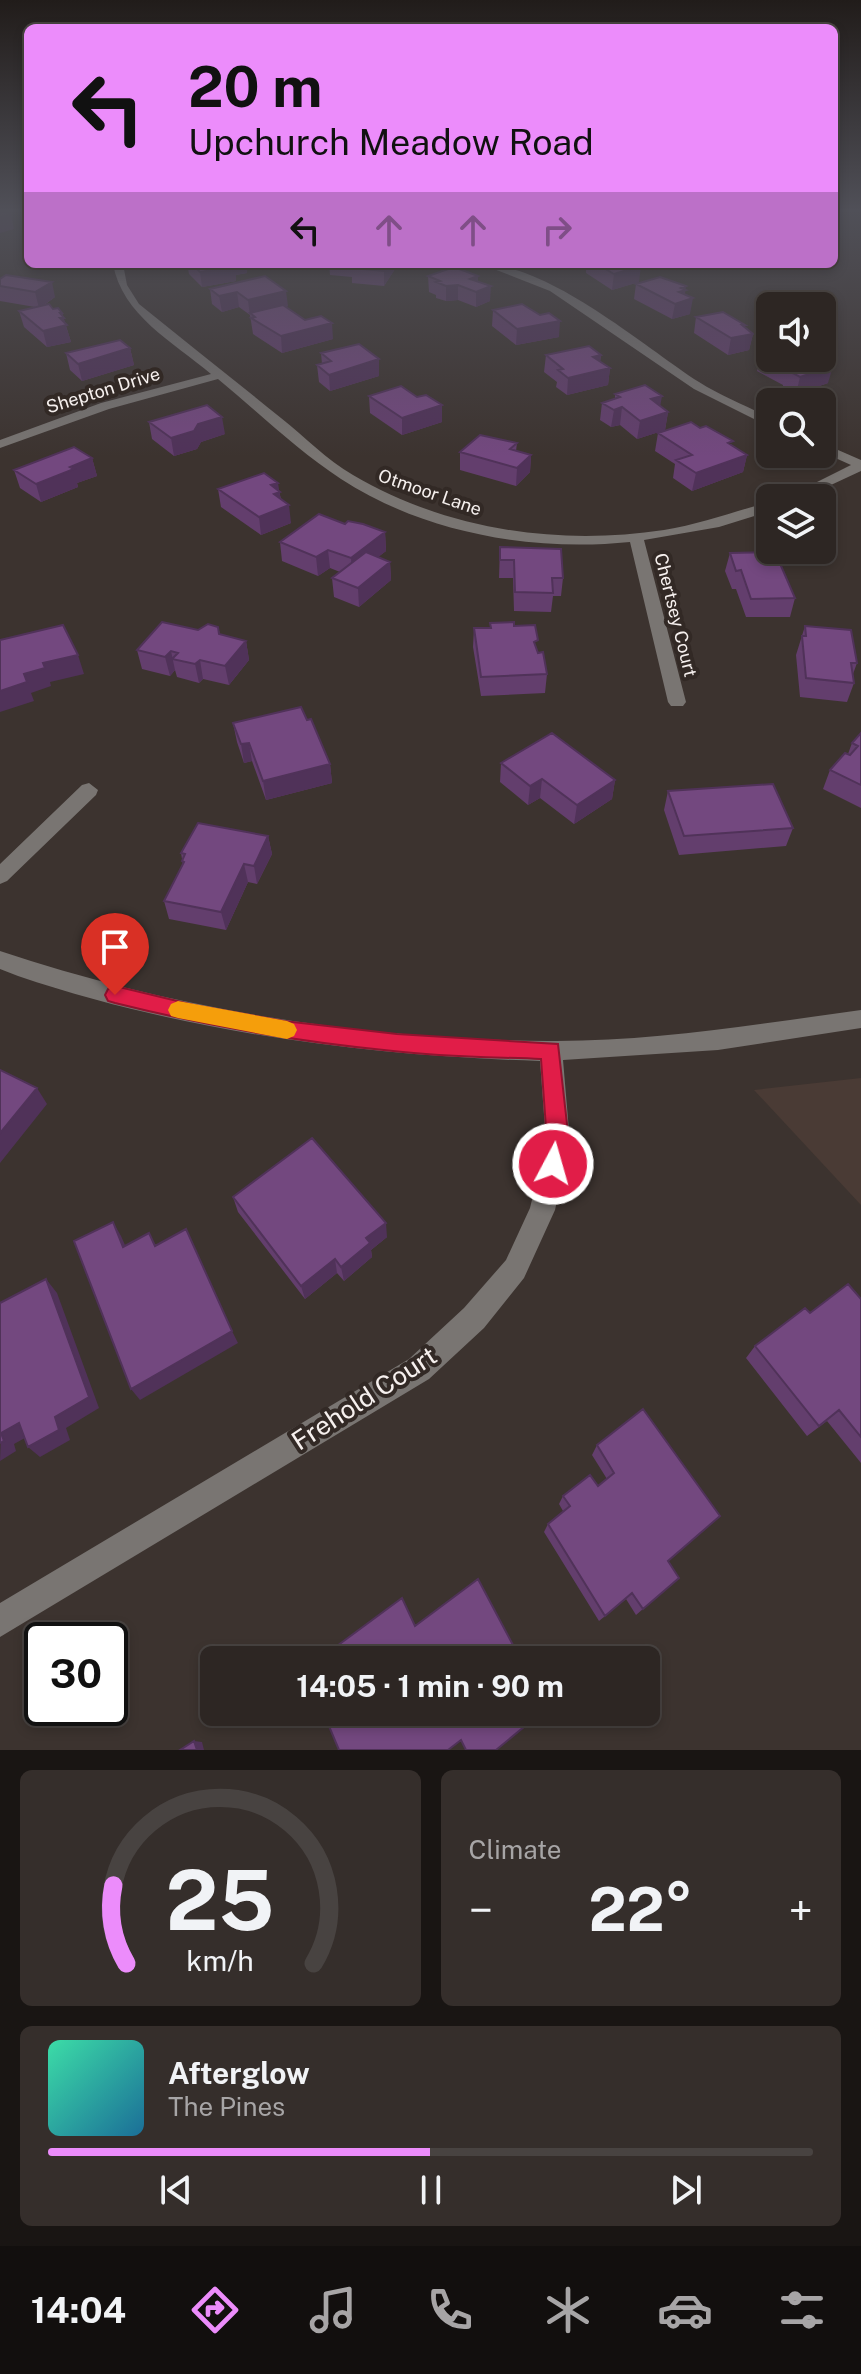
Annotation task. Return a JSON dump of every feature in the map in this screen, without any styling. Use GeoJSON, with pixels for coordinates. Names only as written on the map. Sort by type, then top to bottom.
{"type":"FeatureCollection","features":[{"type":"Feature","properties":{"kind":"street","name":"Otmoor Lane"},"geometry":{"type":"LineString","coordinates":[[127,294],[135,306],[345,476],[371,493],[406,507],[468,526],[519,535],[636,539],[699,528],[756,510]]}},
{"type":"Feature","properties":{"kind":"street"},"geometry":{"type":"LineString","coordinates":[[562,294],[698,386],[756,416]]}},
{"type":"Feature","properties":{"kind":"street","name":"Shepton Drive"},"geometry":{"type":"LineString","coordinates":[[0,444],[105,406],[219,375]]}},
{"type":"Feature","properties":{"kind":"street"},"geometry":{"type":"LineString","coordinates":[[836,453],[861,465]]}},
{"type":"Feature","properties":{"kind":"street"},"geometry":{"type":"LineString","coordinates":[[821,484],[861,465]]}},
{"type":"Feature","properties":{"kind":"street","name":"Chertsey Court"},"geometry":{"type":"LineString","coordinates":[[636,539],[677,702]]}},
{"type":"Feature","properties":{"kind":"street"},"geometry":{"type":"LineString","coordinates":[[0,876],[89,790]]}},
{"type":"Feature","properties":{"kind":"street"},"geometry":{"type":"LineString","coordinates":[[0,960],[115,995],[194,1014],[284,1030],[397,1043],[551,1051],[718,1040],[861,1019]]}},
{"type":"Feature","properties":{"kind":"street","name":"Frehold Court"},"geometry":{"type":"LineString","coordinates":[[0,1621],[419,1369],[474,1318],[515,1269],[542,1210],[558,1142],[551,1051]]}},
{"type":"Feature","properties":{"kind":"shaded area"},"geometry":{"type":"Polygon","coordinates":[[[861,1078],[861,1205],[754,1090],[861,1078]]]}},
{"type":"Feature","properties":{"kind":"building"},"geometry":{"type":"Polygon","coordinates":[[[239,294],[275,294],[248,300],[239,294]]]}},
{"type":"Feature","properties":{"kind":"building"},"geometry":{"type":"Polygon","coordinates":[[[655,294],[683,294],[693,298],[675,304],[655,294]]]}},
{"type":"Feature","properties":{"kind":"building"},"geometry":{"type":"Polygon","coordinates":[[[49,304],[53,309],[58,308],[64,318],[60,318],[67,325],[43,331],[19,311],[49,304]]]}},
{"type":"Feature","properties":{"kind":"building"},"geometry":{"type":"Polygon","coordinates":[[[522,304],[540,315],[549,313],[560,321],[517,329],[493,310],[522,304]]]}},
{"type":"Feature","properties":{"kind":"building"},"geometry":{"type":"Polygon","coordinates":[[[283,305],[305,320],[321,316],[332,323],[281,336],[251,318],[255,317],[250,313],[283,305]]]}},
{"type":"Feature","properties":{"kind":"building"},"geometry":{"type":"Polygon","coordinates":[[[723,312],[745,325],[742,325],[753,334],[731,338],[696,317],[723,312]]]}},
{"type":"Feature","properties":{"kind":"building"},"geometry":{"type":"Polygon","coordinates":[[[120,340],[130,348],[78,364],[66,353],[120,340]]]}},
{"type":"Feature","properties":{"kind":"building"},"geometry":{"type":"Polygon","coordinates":[[[359,344],[379,359],[329,375],[317,365],[331,361],[321,353],[359,344]]]}},
{"type":"Feature","properties":{"kind":"building"},"geometry":{"type":"Polygon","coordinates":[[[589,346],[601,355],[593,357],[610,368],[568,378],[558,370],[563,369],[546,355],[589,346]]]}},
{"type":"Feature","properties":{"kind":"building"},"geometry":{"type":"Polygon","coordinates":[[[791,372],[815,372],[800,377],[791,372]]]}},
{"type":"Feature","properties":{"kind":"building"},"geometry":{"type":"Polygon","coordinates":[[[645,385],[662,396],[651,399],[668,412],[640,421],[622,407],[614,410],[602,403],[620,397],[615,394],[645,385]]]}},
{"type":"Feature","properties":{"kind":"building"},"geometry":{"type":"Polygon","coordinates":[[[401,386],[417,397],[426,395],[442,405],[402,418],[369,396],[401,386]]]}},
{"type":"Feature","properties":{"kind":"building"},"geometry":{"type":"Polygon","coordinates":[[[207,405],[222,417],[198,424],[194,431],[171,438],[149,422],[207,405]]]}},
{"type":"Feature","properties":{"kind":"building"},"geometry":{"type":"Polygon","coordinates":[[[691,422],[700,428],[706,426],[733,441],[728,443],[747,455],[696,473],[676,460],[692,455],[658,433],[691,422]]]}},
{"type":"Feature","properties":{"kind":"building"},"geometry":{"type":"Polygon","coordinates":[[[480,435],[517,443],[510,449],[531,455],[517,468],[460,452],[480,435]]]}},
{"type":"Feature","properties":{"kind":"building"},"geometry":{"type":"Polygon","coordinates":[[[74,447],[92,458],[36,484],[14,470],[74,447]]]}},
{"type":"Feature","properties":{"kind":"building"},"geometry":{"type":"Polygon","coordinates":[[[264,473],[278,483],[271,485],[280,492],[274,494],[289,505],[259,517],[218,489],[264,473]]]}},
{"type":"Feature","properties":{"kind":"building"},"geometry":{"type":"Polygon","coordinates":[[[319,514],[345,524],[348,521],[363,524],[385,532],[351,558],[328,550],[316,557],[280,542],[319,514]]]}},
{"type":"Feature","properties":{"kind":"building"},"geometry":{"type":"Polygon","coordinates":[[[500,547],[561,549],[563,578],[552,578],[553,593],[515,592],[514,560],[500,560],[500,547]]]}},
{"type":"Feature","properties":{"kind":"building"},"geometry":{"type":"Polygon","coordinates":[[[366,552],[390,562],[358,588],[332,578],[366,552]]]}},
{"type":"Feature","properties":{"kind":"building"},"geometry":{"type":"Polygon","coordinates":[[[756,552],[756,564],[780,564],[795,598],[751,599],[741,570],[736,571],[730,553],[756,552]]]}},
{"type":"Feature","properties":{"kind":"building"},"geometry":{"type":"Polygon","coordinates":[[[162,622],[198,630],[208,624],[218,627],[219,634],[246,641],[225,666],[200,660],[195,664],[172,659],[178,653],[171,651],[165,657],[137,650],[162,622]]]}},
{"type":"Feature","properties":{"kind":"building"},"geometry":{"type":"Polygon","coordinates":[[[514,622],[514,626],[535,625],[538,640],[534,642],[538,653],[543,652],[547,674],[481,677],[474,628],[491,628],[490,623],[514,622]]]}},
{"type":"Feature","properties":{"kind":"building"},"geometry":{"type":"Polygon","coordinates":[[[63,625],[78,655],[43,663],[45,668],[24,674],[27,682],[0,691],[0,640],[63,625]]]}},
{"type":"Feature","properties":{"kind":"building"},"geometry":{"type":"Polygon","coordinates":[[[805,626],[851,630],[857,663],[851,663],[854,683],[806,678],[802,636],[806,636],[805,626]]]}},
{"type":"Feature","properties":{"kind":"building"},"geometry":{"type":"Polygon","coordinates":[[[301,707],[307,720],[311,719],[330,764],[263,781],[249,743],[241,744],[233,723],[301,707]]]}},
{"type":"Feature","properties":{"kind":"building"},"geometry":{"type":"Polygon","coordinates":[[[552,733],[615,780],[577,805],[542,779],[530,786],[501,763],[552,733]]]}},
{"type":"Feature","properties":{"kind":"building"},"geometry":{"type":"Polygon","coordinates":[[[861,733],[861,785],[830,770],[845,753],[850,755],[858,746],[852,743],[861,733]]]}},
{"type":"Feature","properties":{"kind":"building"},"geometry":{"type":"Polygon","coordinates":[[[773,784],[793,828],[684,836],[668,791],[773,784]]]}},
{"type":"Feature","properties":{"kind":"building"},"geometry":{"type":"Polygon","coordinates":[[[198,823],[268,836],[254,866],[244,864],[221,912],[164,901],[184,862],[185,854],[181,853],[198,823]]]}},
{"type":"Feature","properties":{"kind":"building"},"geometry":{"type":"Polygon","coordinates":[[[0,1070],[37,1088],[0,1133],[0,1070]]]}},
{"type":"Feature","properties":{"kind":"building"},"geometry":{"type":"Polygon","coordinates":[[[312,1138],[386,1223],[366,1238],[370,1243],[341,1267],[335,1259],[301,1286],[233,1197],[312,1138]]]}},
{"type":"Feature","properties":{"kind":"building"},"geometry":{"type":"Polygon","coordinates":[[[113,1222],[123,1247],[149,1233],[155,1246],[186,1229],[232,1331],[131,1389],[74,1241],[113,1222]]]}},
{"type":"Feature","properties":{"kind":"building"},"geometry":{"type":"Polygon","coordinates":[[[46,1279],[89,1397],[55,1417],[59,1430],[28,1447],[19,1423],[1,1433],[4,1441],[0,1443],[0,1303],[46,1279]]]}},
{"type":"Feature","properties":{"kind":"building"},"geometry":{"type":"Polygon","coordinates":[[[848,1284],[861,1299],[861,1437],[839,1410],[819,1426],[755,1346],[805,1308],[810,1313],[848,1284]]]}},
{"type":"Feature","properties":{"kind":"building"},"geometry":{"type":"Polygon","coordinates":[[[643,1409],[720,1516],[668,1561],[679,1578],[643,1609],[632,1593],[605,1616],[548,1524],[570,1506],[563,1496],[590,1475],[598,1486],[614,1473],[597,1445],[643,1409]]]}},
{"type":"Feature","properties":{"kind":"building"},"geometry":{"type":"Polygon","coordinates":[[[478,1579],[514,1646],[337,1646],[402,1598],[415,1626],[478,1579]]]}},
{"type":"Feature","properties":{"kind":"building"},"geometry":{"type":"Polygon","coordinates":[[[329,1726],[525,1726],[496,1750],[466,1750],[461,1740],[448,1750],[339,1750],[329,1726]]]}},
{"type":"Feature","properties":{"kind":"building"},"geometry":{"type":"Polygon","coordinates":[[[194,1741],[197,1750],[180,1750],[194,1741]]]}},
{"type":"Feature","properties":{"kind":"slow traffic"},"geometry":{"type":"LineString","coordinates":[[178,1010],[287,1030]]}},
{"type":"Feature","properties":{"kind":"route"},"geometry":{"type":"LineString","coordinates":[[115,995],[194,1014],[284,1030],[397,1043],[551,1051],[558,1142],[553,1164]]}}]}
